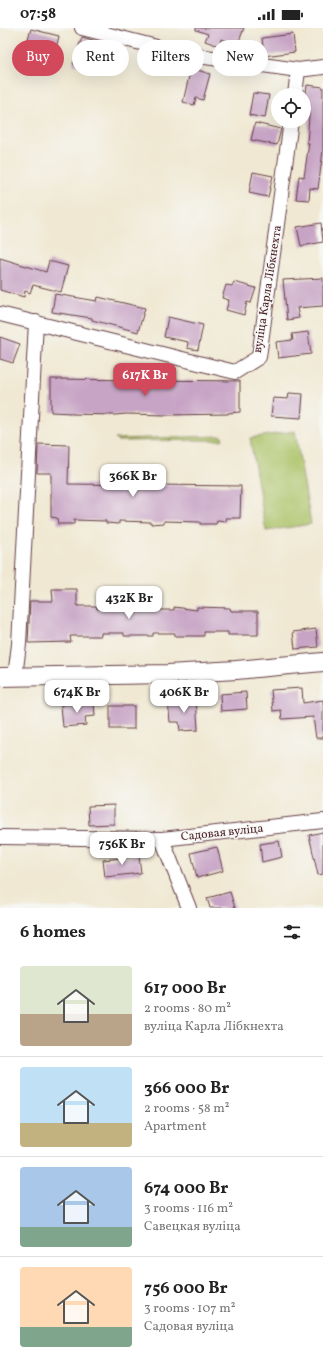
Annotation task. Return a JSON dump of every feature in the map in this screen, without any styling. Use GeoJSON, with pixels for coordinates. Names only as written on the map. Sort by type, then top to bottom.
{"type":"FeatureCollection","features":[{"type":"Feature","properties":{"kind":"street"},"geometry":{"type":"LineString","coordinates":[[82,28],[184,54],[298,70],[323,67]]}},
{"type":"Feature","properties":{"kind":"street"},"geometry":{"type":"LineString","coordinates":[[296,88],[298,70]]}},
{"type":"Feature","properties":{"kind":"street","name":"вуліца Карла Лібкнехта"},"geometry":{"type":"LineString","coordinates":[[0,314],[235,372],[259,357],[290,128]]}},
{"type":"Feature","properties":{"kind":"street"},"geometry":{"type":"LineString","coordinates":[[36,322],[19,644],[8,677],[168,674],[250,669],[323,662]]}},
{"type":"Feature","properties":{"kind":"street","name":"Садовая вуліца"},"geometry":{"type":"LineString","coordinates":[[0,837],[162,838],[323,821]]}},
{"type":"Feature","properties":{"kind":"street"},"geometry":{"type":"LineString","coordinates":[[162,838],[188,908]]}},
{"type":"Feature","properties":{"kind":"green space"},"geometry":{"type":"Polygon","coordinates":[[[295,431],[311,524],[266,531],[250,438],[295,431]]]}},
{"type":"Feature","properties":{"kind":"green space"},"geometry":{"type":"Polygon","coordinates":[[[222,436],[223,439],[221,440],[117,441],[115,439],[222,436]]]}},
{"type":"Feature","properties":{"kind":"building"},"geometry":{"type":"Polygon","coordinates":[[[196,28],[244,28],[240,40],[212,40],[212,44],[205,41],[208,34],[196,30],[196,28]]]}},
{"type":"Feature","properties":{"kind":"building"},"geometry":{"type":"Polygon","coordinates":[[[31,29],[59,36],[58,40],[28,40],[31,29]]]}},
{"type":"Feature","properties":{"kind":"building"},"geometry":{"type":"Polygon","coordinates":[[[293,34],[295,52],[268,55],[268,40],[262,40],[262,38],[293,34]]]}},
{"type":"Feature","properties":{"kind":"building"},"geometry":{"type":"Polygon","coordinates":[[[82,37],[92,40],[81,40],[82,37]]]}},
{"type":"Feature","properties":{"kind":"building"},"geometry":{"type":"Polygon","coordinates":[[[204,72],[210,74],[203,100],[196,98],[194,105],[183,102],[189,76],[204,76],[204,72]]]}},
{"type":"Feature","properties":{"kind":"building"},"geometry":{"type":"Polygon","coordinates":[[[307,85],[323,87],[323,151],[318,189],[310,188],[309,200],[296,199],[299,176],[304,177],[309,143],[307,143],[308,128],[311,128],[311,88],[307,88],[307,85]]]}},
{"type":"Feature","properties":{"kind":"building"},"geometry":{"type":"Polygon","coordinates":[[[253,93],[269,95],[265,118],[249,115],[253,93]]]}},
{"type":"Feature","properties":{"kind":"building"},"geometry":{"type":"Polygon","coordinates":[[[255,123],[271,127],[271,128],[281,129],[277,145],[251,140],[255,123]]]}},
{"type":"Feature","properties":{"kind":"building"},"geometry":{"type":"Polygon","coordinates":[[[253,172],[273,176],[268,197],[249,193],[253,172]]]}},
{"type":"Feature","properties":{"kind":"building"},"geometry":{"type":"Polygon","coordinates":[[[321,223],[323,242],[301,246],[297,227],[321,223]]]}},
{"type":"Feature","properties":{"kind":"building"},"geometry":{"type":"Polygon","coordinates":[[[0,258],[46,272],[49,261],[68,266],[61,292],[33,285],[30,293],[25,291],[24,297],[0,290],[0,258]]]}},
{"type":"Feature","properties":{"kind":"building"},"geometry":{"type":"Polygon","coordinates":[[[323,278],[323,306],[297,308],[299,318],[287,320],[283,280],[323,278]]]}},
{"type":"Feature","properties":{"kind":"building"},"geometry":{"type":"Polygon","coordinates":[[[234,282],[256,288],[251,303],[247,302],[244,315],[226,310],[229,300],[222,298],[226,285],[232,286],[234,282]]]}},
{"type":"Feature","properties":{"kind":"building"},"geometry":{"type":"Polygon","coordinates":[[[55,294],[97,301],[98,297],[145,308],[138,332],[92,320],[92,318],[52,312],[55,294]]]}},
{"type":"Feature","properties":{"kind":"building"},"geometry":{"type":"Polygon","coordinates":[[[168,317],[203,325],[198,350],[187,348],[188,342],[164,337],[168,317]]]}},
{"type":"Feature","properties":{"kind":"building"},"geometry":{"type":"Polygon","coordinates":[[[308,332],[311,354],[278,358],[276,342],[293,340],[292,334],[308,332]]]}},
{"type":"Feature","properties":{"kind":"building"},"geometry":{"type":"Polygon","coordinates":[[[0,337],[20,344],[13,363],[0,359],[0,337]]]}},
{"type":"Feature","properties":{"kind":"building"},"geometry":{"type":"Polygon","coordinates":[[[51,379],[240,381],[240,412],[228,414],[115,415],[51,412],[51,379]]]}},
{"type":"Feature","properties":{"kind":"building"},"geometry":{"type":"Polygon","coordinates":[[[289,393],[303,394],[301,418],[271,416],[273,398],[288,399],[289,393]]]}},
{"type":"Feature","properties":{"kind":"building"},"geometry":{"type":"Polygon","coordinates":[[[38,444],[69,445],[68,484],[241,486],[240,518],[226,518],[226,522],[217,521],[216,524],[164,521],[164,523],[151,524],[151,522],[119,521],[119,524],[106,523],[106,521],[74,520],[74,524],[58,524],[57,518],[51,517],[51,473],[37,473],[38,444]]]}},
{"type":"Feature","properties":{"kind":"building"},"geometry":{"type":"Polygon","coordinates":[[[52,589],[77,589],[77,606],[96,606],[97,609],[121,609],[121,606],[152,606],[152,610],[174,610],[174,607],[197,610],[197,607],[230,608],[231,611],[258,611],[258,635],[228,635],[228,632],[204,632],[204,636],[175,636],[175,633],[153,633],[153,636],[124,636],[124,633],[101,633],[101,636],[70,636],[71,642],[28,643],[30,601],[53,601],[52,589]]]}},
{"type":"Feature","properties":{"kind":"building"},"geometry":{"type":"Polygon","coordinates":[[[316,629],[318,647],[295,649],[293,632],[316,629]]]}},
{"type":"Feature","properties":{"kind":"building"},"geometry":{"type":"Polygon","coordinates":[[[302,688],[303,703],[323,700],[323,738],[316,738],[313,717],[282,719],[281,710],[273,711],[271,690],[302,688]]]}},
{"type":"Feature","properties":{"kind":"building"},"geometry":{"type":"Polygon","coordinates":[[[246,692],[247,709],[221,711],[220,694],[246,692]]]}},
{"type":"Feature","properties":{"kind":"building"},"geometry":{"type":"Polygon","coordinates":[[[196,698],[198,730],[180,731],[179,722],[170,722],[168,700],[196,698]]]}},
{"type":"Feature","properties":{"kind":"building"},"geometry":{"type":"Polygon","coordinates":[[[94,702],[95,716],[85,717],[86,725],[63,727],[61,705],[94,702]]]}},
{"type":"Feature","properties":{"kind":"building"},"geometry":{"type":"Polygon","coordinates":[[[110,706],[134,706],[134,729],[110,729],[110,706]]]}},
{"type":"Feature","properties":{"kind":"building"},"geometry":{"type":"Polygon","coordinates":[[[114,805],[114,824],[89,825],[88,806],[114,805]]]}},
{"type":"Feature","properties":{"kind":"building"},"geometry":{"type":"Polygon","coordinates":[[[323,832],[323,874],[318,875],[309,835],[323,832]]]}},
{"type":"Feature","properties":{"kind":"building"},"geometry":{"type":"Polygon","coordinates":[[[279,841],[282,857],[262,862],[260,844],[279,841]]]}},
{"type":"Feature","properties":{"kind":"building"},"geometry":{"type":"Polygon","coordinates":[[[217,847],[223,871],[197,878],[191,853],[217,847]]]}},
{"type":"Feature","properties":{"kind":"building"},"geometry":{"type":"Polygon","coordinates":[[[139,856],[141,873],[105,877],[103,860],[139,856]]]}},
{"type":"Feature","properties":{"kind":"building"},"geometry":{"type":"Polygon","coordinates":[[[230,892],[235,908],[210,908],[207,898],[230,892]]]}}]}
